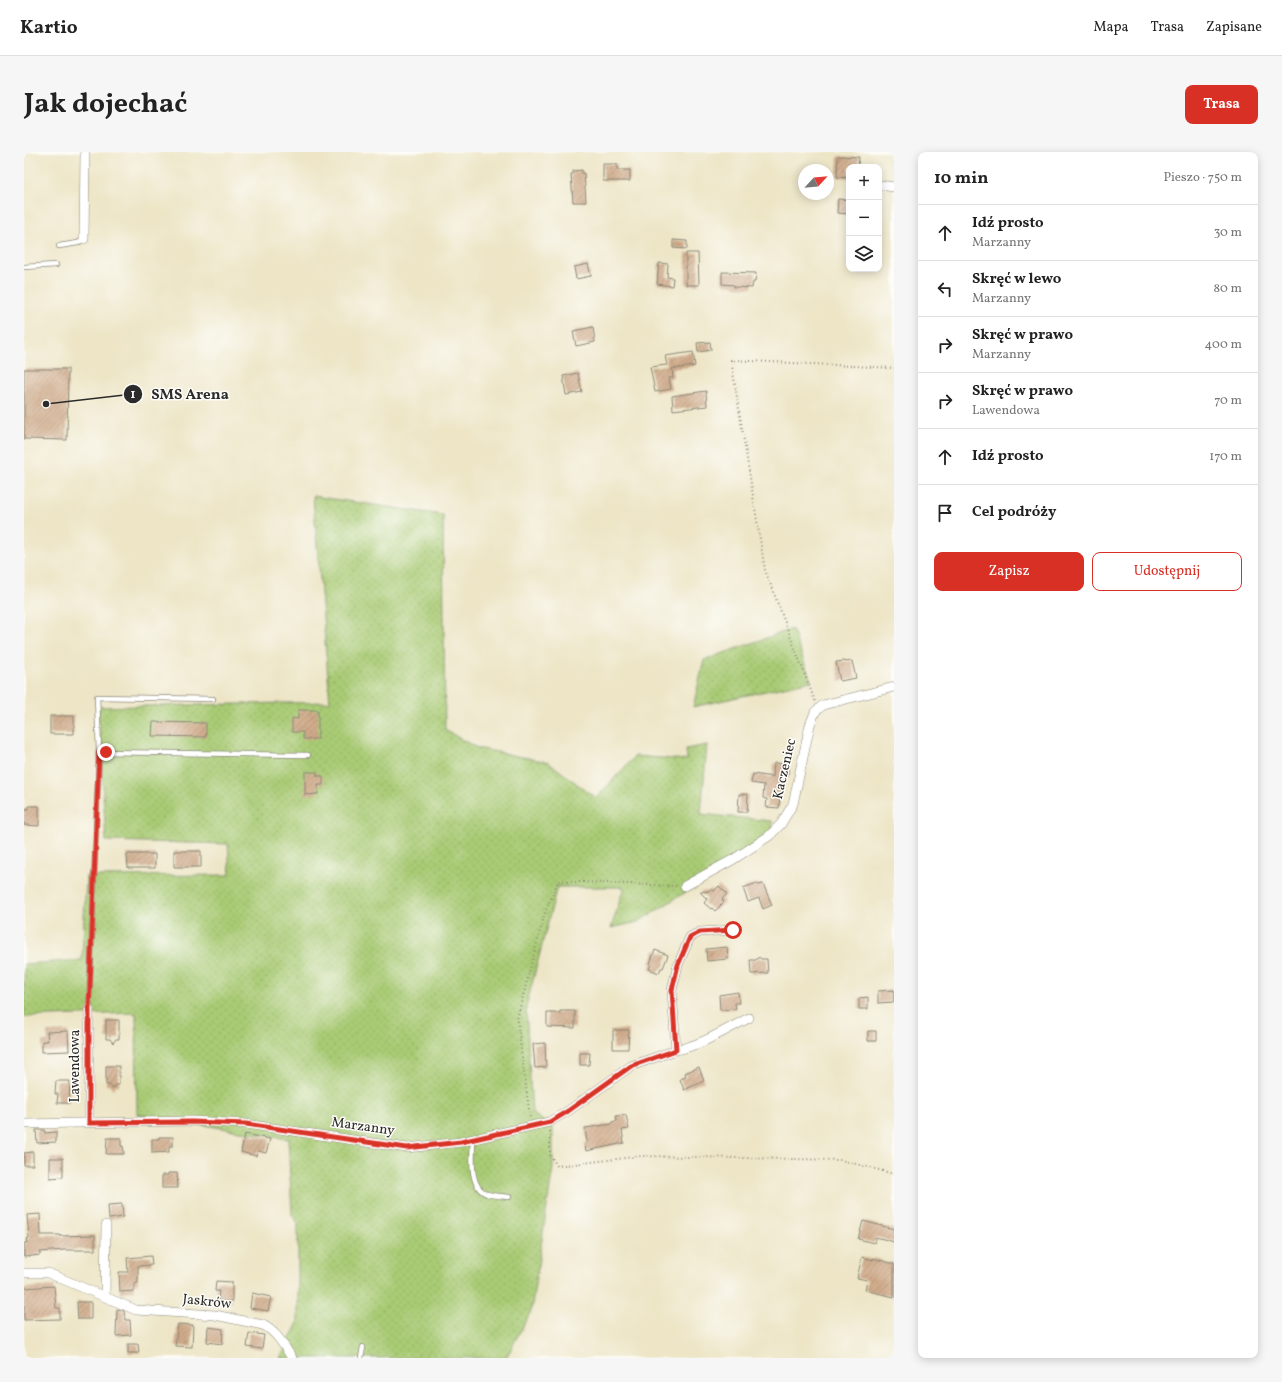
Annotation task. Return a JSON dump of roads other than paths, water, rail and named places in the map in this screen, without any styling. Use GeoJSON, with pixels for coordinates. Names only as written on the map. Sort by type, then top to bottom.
{"type":"FeatureCollection","features":[{"type":"Feature","properties":{"kind":"street"},"geometry":{"type":"LineString","coordinates":[[84,239],[85,152]]}},
{"type":"Feature","properties":{"kind":"street"},"geometry":{"type":"LineString","coordinates":[[882,185],[894,187]]}},
{"type":"Feature","properties":{"kind":"street","name":"Kaczeniec"},"geometry":{"type":"LineString","coordinates":[[685,886],[734,859],[769,836],[781,824],[793,804],[810,725],[815,712],[818,709],[823,705],[894,687]]}},
{"type":"Feature","properties":{"kind":"street"},"geometry":{"type":"LineString","coordinates":[[676,1050],[672,990],[678,965],[690,937],[700,932],[733,930]]}},
{"type":"Feature","properties":{"kind":"street","name":"Lawendowa"},"geometry":{"type":"LineString","coordinates":[[89,1010],[89,1123]]}},
{"type":"Feature","properties":{"kind":"street","name":"Marzanny"},"geometry":{"type":"LineString","coordinates":[[24,1124],[192,1122],[246,1124],[407,1148],[461,1142],[550,1122],[631,1066],[676,1050],[691,1047],[749,1018]]}},
{"type":"Feature","properties":{"kind":"street"},"geometry":{"type":"LineString","coordinates":[[105,1297],[106,1225]]}},
{"type":"Feature","properties":{"kind":"street","name":"Jaskrów"},"geometry":{"type":"LineString","coordinates":[[24,1273],[48,1273],[136,1310],[215,1316],[263,1325],[270,1328],[292,1358]]}},
{"type":"Feature","properties":{"kind":"lane"},"geometry":{"type":"LineString","coordinates":[[59,246],[78,243],[84,239]]}},
{"type":"Feature","properties":{"kind":"lane"},"geometry":{"type":"LineString","coordinates":[[24,267],[56,265]]}},
{"type":"Feature","properties":{"kind":"lane"},"geometry":{"type":"LineString","coordinates":[[89,1010],[99,752],[97,697],[213,699]]}},
{"type":"Feature","properties":{"kind":"lane"},"geometry":{"type":"LineString","coordinates":[[99,752],[308,754]]}},
{"type":"Feature","properties":{"kind":"lane"},"geometry":{"type":"LineString","coordinates":[[473,1139],[473,1174],[478,1186],[483,1192],[488,1194],[509,1197]]}},
{"type":"Feature","properties":{"kind":"lane"},"geometry":{"type":"LineString","coordinates":[[361,1358],[363,1347]]}},
{"type":"Feature","properties":{"kind":"place","name":"SMS Arena"},"geometry":{"type":"Point","coordinates":[46,404]}}]}
